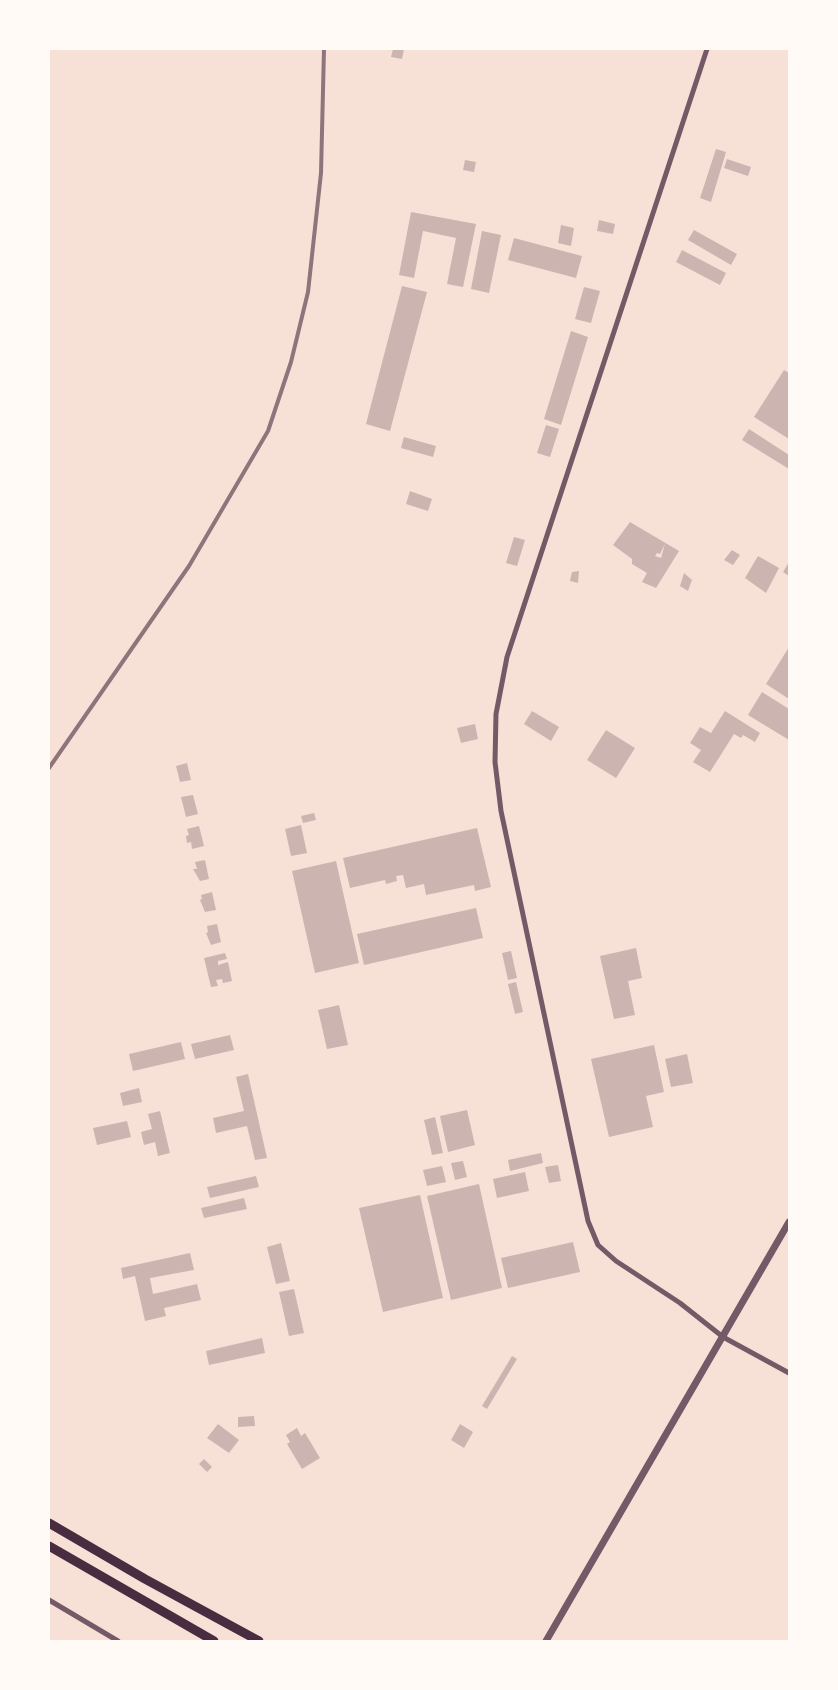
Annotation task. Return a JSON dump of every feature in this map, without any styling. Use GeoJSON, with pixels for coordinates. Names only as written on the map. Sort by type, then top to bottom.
{"type":"FeatureCollection","features":[{"type":"Feature","properties":{"kind":"highway"},"geometry":{"type":"LineString","coordinates":[[49,1523],[145,1579],[259,1641]]}},
{"type":"Feature","properties":{"kind":"highway"},"geometry":{"type":"LineString","coordinates":[[49,1546],[214,1641]]}},
{"type":"Feature","properties":{"kind":"street"},"geometry":{"type":"LineString","coordinates":[[707,49],[507,657],[496,714],[495,762],[505,830],[588,1221],[598,1245],[616,1261],[680,1303],[723,1337],[789,1373]]}},
{"type":"Feature","properties":{"kind":"street"},"geometry":{"type":"LineString","coordinates":[[546,1641],[789,1222]]}},
{"type":"Feature","properties":{"kind":"street"},"geometry":{"type":"LineString","coordinates":[[49,1600],[118,1641]]}},
{"type":"Feature","properties":{"kind":"building"},"geometry":{"type":"Polygon","coordinates":[[[393,49],[404,49],[402,59],[391,57],[393,49]]]}},
{"type":"Feature","properties":{"kind":"building"},"geometry":{"type":"Polygon","coordinates":[[[716,149],[726,152],[711,202],[700,198],[716,149]]]}},
{"type":"Feature","properties":{"kind":"building"},"geometry":{"type":"Polygon","coordinates":[[[727,159],[751,167],[748,176],[724,168],[727,159]]]}},
{"type":"Feature","properties":{"kind":"building"},"geometry":{"type":"Polygon","coordinates":[[[465,160],[476,162],[474,172],[463,170],[465,160]]]}},
{"type":"Feature","properties":{"kind":"building"},"geometry":{"type":"Polygon","coordinates":[[[411,212],[476,224],[463,287],[447,284],[456,238],[423,231],[414,278],[399,275],[411,212]]]}},
{"type":"Feature","properties":{"kind":"building"},"geometry":{"type":"Polygon","coordinates":[[[599,220],[615,224],[613,234],[597,231],[599,220]]]}},
{"type":"Feature","properties":{"kind":"building"},"geometry":{"type":"Polygon","coordinates":[[[561,225],[574,228],[571,246],[558,243],[561,225]]]}},
{"type":"Feature","properties":{"kind":"building"},"geometry":{"type":"Polygon","coordinates":[[[694,230],[737,254],[731,265],[688,240],[694,230]]]}},
{"type":"Feature","properties":{"kind":"building"},"geometry":{"type":"Polygon","coordinates":[[[482,231],[501,235],[489,293],[471,289],[482,231]]]}},
{"type":"Feature","properties":{"kind":"building"},"geometry":{"type":"Polygon","coordinates":[[[514,238],[582,256],[576,278],[508,260],[514,238]]]}},
{"type":"Feature","properties":{"kind":"building"},"geometry":{"type":"Polygon","coordinates":[[[682,250],[726,273],[720,285],[676,262],[682,250]]]}},
{"type":"Feature","properties":{"kind":"building"},"geometry":{"type":"Polygon","coordinates":[[[402,286],[427,292],[390,431],[366,424],[402,286]]]}},
{"type":"Feature","properties":{"kind":"building"},"geometry":{"type":"Polygon","coordinates":[[[584,287],[600,291],[591,323],[575,319],[584,287]]]}},
{"type":"Feature","properties":{"kind":"building"},"geometry":{"type":"Polygon","coordinates":[[[571,331],[588,337],[561,425],[544,419],[571,331]]]}},
{"type":"Feature","properties":{"kind":"building"},"geometry":{"type":"Polygon","coordinates":[[[784,370],[789,373],[789,439],[754,417],[784,370]]]}},
{"type":"Feature","properties":{"kind":"building"},"geometry":{"type":"Polygon","coordinates":[[[546,425],[559,429],[550,457],[537,453],[546,425]]]}},
{"type":"Feature","properties":{"kind":"building"},"geometry":{"type":"Polygon","coordinates":[[[749,429],[789,455],[789,469],[742,440],[749,429]]]}},
{"type":"Feature","properties":{"kind":"building"},"geometry":{"type":"Polygon","coordinates":[[[404,437],[436,446],[433,457],[401,448],[404,437]]]}},
{"type":"Feature","properties":{"kind":"building"},"geometry":{"type":"Polygon","coordinates":[[[410,491],[432,499],[428,511],[406,504],[410,491]]]}},
{"type":"Feature","properties":{"kind":"building"},"geometry":{"type":"Polygon","coordinates":[[[630,522],[679,551],[656,588],[642,582],[647,573],[632,564],[632,559],[613,545],[630,522]],[[665,544],[660,554],[657,553],[655,556],[661,558],[665,544]]]}},
{"type":"Feature","properties":{"kind":"building"},"geometry":{"type":"Polygon","coordinates":[[[514,537],[525,540],[517,566],[506,563],[514,537]]]}},
{"type":"Feature","properties":{"kind":"building"},"geometry":{"type":"Polygon","coordinates":[[[732,550],[740,555],[733,565],[724,560],[732,550]]]}},
{"type":"Feature","properties":{"kind":"building"},"geometry":{"type":"Polygon","coordinates":[[[758,556],[779,568],[766,593],[745,578],[758,556]]]}},
{"type":"Feature","properties":{"kind":"building"},"geometry":{"type":"Polygon","coordinates":[[[789,562],[789,576],[783,572],[789,562]]]}},
{"type":"Feature","properties":{"kind":"building"},"geometry":{"type":"Polygon","coordinates":[[[579,571],[578,583],[570,581],[572,572],[579,571]]]}},
{"type":"Feature","properties":{"kind":"building"},"geometry":{"type":"Polygon","coordinates":[[[684,573],[692,580],[688,591],[680,586],[684,573]]]}},
{"type":"Feature","properties":{"kind":"building"},"geometry":{"type":"Polygon","coordinates":[[[789,647],[789,699],[766,684],[789,647]]]}},
{"type":"Feature","properties":{"kind":"building"},"geometry":{"type":"Polygon","coordinates":[[[762,692],[789,709],[789,740],[748,715],[762,692]]]}},
{"type":"Feature","properties":{"kind":"building"},"geometry":{"type":"Polygon","coordinates":[[[532,711],[559,727],[551,741],[524,724],[532,711]]]}},
{"type":"Feature","properties":{"kind":"building"},"geometry":{"type":"Polygon","coordinates":[[[725,711],[760,733],[755,742],[743,735],[741,738],[734,734],[710,772],[693,762],[701,750],[690,743],[700,727],[711,733],[725,711]]]}},
{"type":"Feature","properties":{"kind":"building"},"geometry":{"type":"Polygon","coordinates":[[[475,724],[478,739],[461,743],[457,728],[475,724]]]}},
{"type":"Feature","properties":{"kind":"building"},"geometry":{"type":"Polygon","coordinates":[[[606,730],[635,748],[616,778],[587,760],[606,730]]]}},
{"type":"Feature","properties":{"kind":"building"},"geometry":{"type":"Polygon","coordinates":[[[187,763],[191,780],[180,782],[176,766],[187,763]]]}},
{"type":"Feature","properties":{"kind":"building"},"geometry":{"type":"Polygon","coordinates":[[[193,795],[198,814],[186,817],[181,797],[193,795]]]}},
{"type":"Feature","properties":{"kind":"building"},"geometry":{"type":"Polygon","coordinates":[[[314,813],[316,820],[303,823],[301,816],[314,813]]]}},
{"type":"Feature","properties":{"kind":"building"},"geometry":{"type":"Polygon","coordinates":[[[301,825],[307,853],[291,856],[285,829],[301,825]]]}},
{"type":"Feature","properties":{"kind":"building"},"geometry":{"type":"Polygon","coordinates":[[[199,826],[204,846],[192,849],[191,842],[187,843],[186,836],[189,835],[187,829],[199,826]]]}},
{"type":"Feature","properties":{"kind":"building"},"geometry":{"type":"Polygon","coordinates":[[[477,828],[491,887],[475,891],[474,885],[426,895],[424,884],[406,888],[403,875],[396,876],[397,881],[386,884],[385,880],[350,888],[343,858],[477,828]]]}},
{"type":"Feature","properties":{"kind":"building"},"geometry":{"type":"Polygon","coordinates":[[[205,860],[209,879],[200,881],[193,869],[197,869],[195,862],[205,860]]]}},
{"type":"Feature","properties":{"kind":"building"},"geometry":{"type":"Polygon","coordinates":[[[336,861],[359,963],[315,973],[292,871],[336,861]]]}},
{"type":"Feature","properties":{"kind":"building"},"geometry":{"type":"Polygon","coordinates":[[[212,892],[216,910],[205,912],[200,900],[202,899],[201,895],[212,892]]]}},
{"type":"Feature","properties":{"kind":"building"},"geometry":{"type":"Polygon","coordinates":[[[476,908],[483,938],[364,965],[357,934],[476,908]]]}},
{"type":"Feature","properties":{"kind":"building"},"geometry":{"type":"Polygon","coordinates":[[[217,924],[221,942],[211,945],[206,933],[208,932],[207,926],[217,924]]]}},
{"type":"Feature","properties":{"kind":"building"},"geometry":{"type":"Polygon","coordinates":[[[636,948],[642,978],[628,981],[635,1015],[614,1019],[600,956],[636,948]]]}},
{"type":"Feature","properties":{"kind":"building"},"geometry":{"type":"Polygon","coordinates":[[[511,951],[517,978],[508,980],[502,953],[511,951]]]}},
{"type":"Feature","properties":{"kind":"building"},"geometry":{"type":"Polygon","coordinates":[[[225,953],[227,959],[218,961],[218,965],[228,962],[232,981],[223,983],[222,979],[216,980],[218,986],[211,987],[204,958],[225,953]]]}},
{"type":"Feature","properties":{"kind":"building"},"geometry":{"type":"Polygon","coordinates":[[[516,982],[523,1012],[515,1014],[508,984],[516,982]]]}},
{"type":"Feature","properties":{"kind":"building"},"geometry":{"type":"Polygon","coordinates":[[[339,1005],[348,1045],[327,1049],[318,1010],[339,1005]]]}},
{"type":"Feature","properties":{"kind":"building"},"geometry":{"type":"Polygon","coordinates":[[[230,1035],[234,1050],[195,1059],[191,1044],[230,1035]]]}},
{"type":"Feature","properties":{"kind":"building"},"geometry":{"type":"Polygon","coordinates":[[[181,1042],[185,1059],[133,1071],[129,1054],[181,1042]]]}},
{"type":"Feature","properties":{"kind":"building"},"geometry":{"type":"Polygon","coordinates":[[[654,1045],[664,1092],[646,1096],[653,1127],[609,1137],[591,1059],[654,1045]]]}},
{"type":"Feature","properties":{"kind":"building"},"geometry":{"type":"Polygon","coordinates":[[[687,1054],[693,1083],[671,1087],[665,1059],[687,1054]]]}},
{"type":"Feature","properties":{"kind":"building"},"geometry":{"type":"Polygon","coordinates":[[[248,1074],[267,1158],[255,1160],[247,1126],[216,1133],[213,1118],[244,1111],[236,1077],[248,1074]]]}},
{"type":"Feature","properties":{"kind":"building"},"geometry":{"type":"Polygon","coordinates":[[[139,1088],[142,1102],[123,1106],[120,1093],[139,1088]]]}},
{"type":"Feature","properties":{"kind":"building"},"geometry":{"type":"Polygon","coordinates":[[[467,1110],[475,1145],[448,1152],[440,1116],[467,1110]]]}},
{"type":"Feature","properties":{"kind":"building"},"geometry":{"type":"Polygon","coordinates":[[[160,1111],[170,1153],[158,1156],[155,1142],[144,1145],[141,1132],[152,1129],[148,1114],[160,1111]]]}},
{"type":"Feature","properties":{"kind":"building"},"geometry":{"type":"Polygon","coordinates":[[[435,1117],[443,1153],[432,1155],[424,1120],[435,1117]]]}},
{"type":"Feature","properties":{"kind":"building"},"geometry":{"type":"Polygon","coordinates":[[[127,1121],[131,1137],[97,1145],[93,1128],[127,1121]]]}},
{"type":"Feature","properties":{"kind":"building"},"geometry":{"type":"Polygon","coordinates":[[[541,1153],[543,1163],[510,1171],[508,1160],[541,1153]]]}},
{"type":"Feature","properties":{"kind":"building"},"geometry":{"type":"Polygon","coordinates":[[[463,1161],[467,1177],[455,1180],[451,1163],[463,1161]]]}},
{"type":"Feature","properties":{"kind":"building"},"geometry":{"type":"Polygon","coordinates":[[[558,1165],[561,1181],[549,1183],[545,1167],[558,1165]]]}},
{"type":"Feature","properties":{"kind":"building"},"geometry":{"type":"Polygon","coordinates":[[[442,1166],[446,1182],[427,1186],[423,1170],[442,1166]]]}},
{"type":"Feature","properties":{"kind":"building"},"geometry":{"type":"Polygon","coordinates":[[[525,1172],[529,1191],[497,1198],[493,1179],[525,1172]]]}},
{"type":"Feature","properties":{"kind":"building"},"geometry":{"type":"Polygon","coordinates":[[[256,1176],[259,1187],[210,1198],[207,1187],[256,1176]]]}},
{"type":"Feature","properties":{"kind":"building"},"geometry":{"type":"Polygon","coordinates":[[[479,1184],[502,1288],[451,1300],[427,1196],[479,1184]]]}},
{"type":"Feature","properties":{"kind":"building"},"geometry":{"type":"Polygon","coordinates":[[[420,1195],[443,1298],[383,1312],[359,1208],[420,1195]]]}},
{"type":"Feature","properties":{"kind":"building"},"geometry":{"type":"Polygon","coordinates":[[[244,1198],[247,1209],[204,1218],[201,1208],[244,1198]]]}},
{"type":"Feature","properties":{"kind":"building"},"geometry":{"type":"Polygon","coordinates":[[[573,1242],[580,1272],[508,1288],[501,1258],[573,1242]]]}},
{"type":"Feature","properties":{"kind":"building"},"geometry":{"type":"Polygon","coordinates":[[[281,1243],[290,1281],[276,1284],[267,1247],[281,1243]]]}},
{"type":"Feature","properties":{"kind":"building"},"geometry":{"type":"Polygon","coordinates":[[[190,1253],[194,1270],[150,1278],[153,1294],[197,1284],[201,1300],[164,1308],[166,1316],[145,1321],[135,1276],[123,1279],[121,1268],[190,1253]]]}},
{"type":"Feature","properties":{"kind":"building"},"geometry":{"type":"Polygon","coordinates":[[[294,1289],[304,1333],[289,1336],[279,1292],[294,1289]]]}},
{"type":"Feature","properties":{"kind":"building"},"geometry":{"type":"Polygon","coordinates":[[[262,1338],[265,1353],[209,1365],[206,1351],[262,1338]]]}},
{"type":"Feature","properties":{"kind":"building"},"geometry":{"type":"Polygon","coordinates":[[[512,1356],[517,1359],[487,1409],[482,1406],[512,1356]]]}},
{"type":"Feature","properties":{"kind":"building"},"geometry":{"type":"Polygon","coordinates":[[[254,1416],[255,1426],[238,1427],[238,1417],[254,1416]]]}},
{"type":"Feature","properties":{"kind":"building"},"geometry":{"type":"Polygon","coordinates":[[[218,1424],[239,1440],[229,1453],[207,1438],[218,1424]]]}},
{"type":"Feature","properties":{"kind":"building"},"geometry":{"type":"Polygon","coordinates":[[[460,1424],[473,1432],[464,1448],[451,1440],[460,1424]]]}},
{"type":"Feature","properties":{"kind":"building"},"geometry":{"type":"Polygon","coordinates":[[[297,1428],[301,1436],[305,1433],[320,1458],[302,1469],[287,1444],[290,1442],[286,1435],[297,1428]]]}},
{"type":"Feature","properties":{"kind":"building"},"geometry":{"type":"Polygon","coordinates":[[[204,1459],[212,1467],[207,1472],[199,1464],[204,1459]]]}},
{"type":"Feature","properties":{"kind":"railway"},"geometry":{"type":"LineString","coordinates":[[49,768],[189,566],[268,431],[291,362],[308,292],[321,173],[324,49]]}}]}
